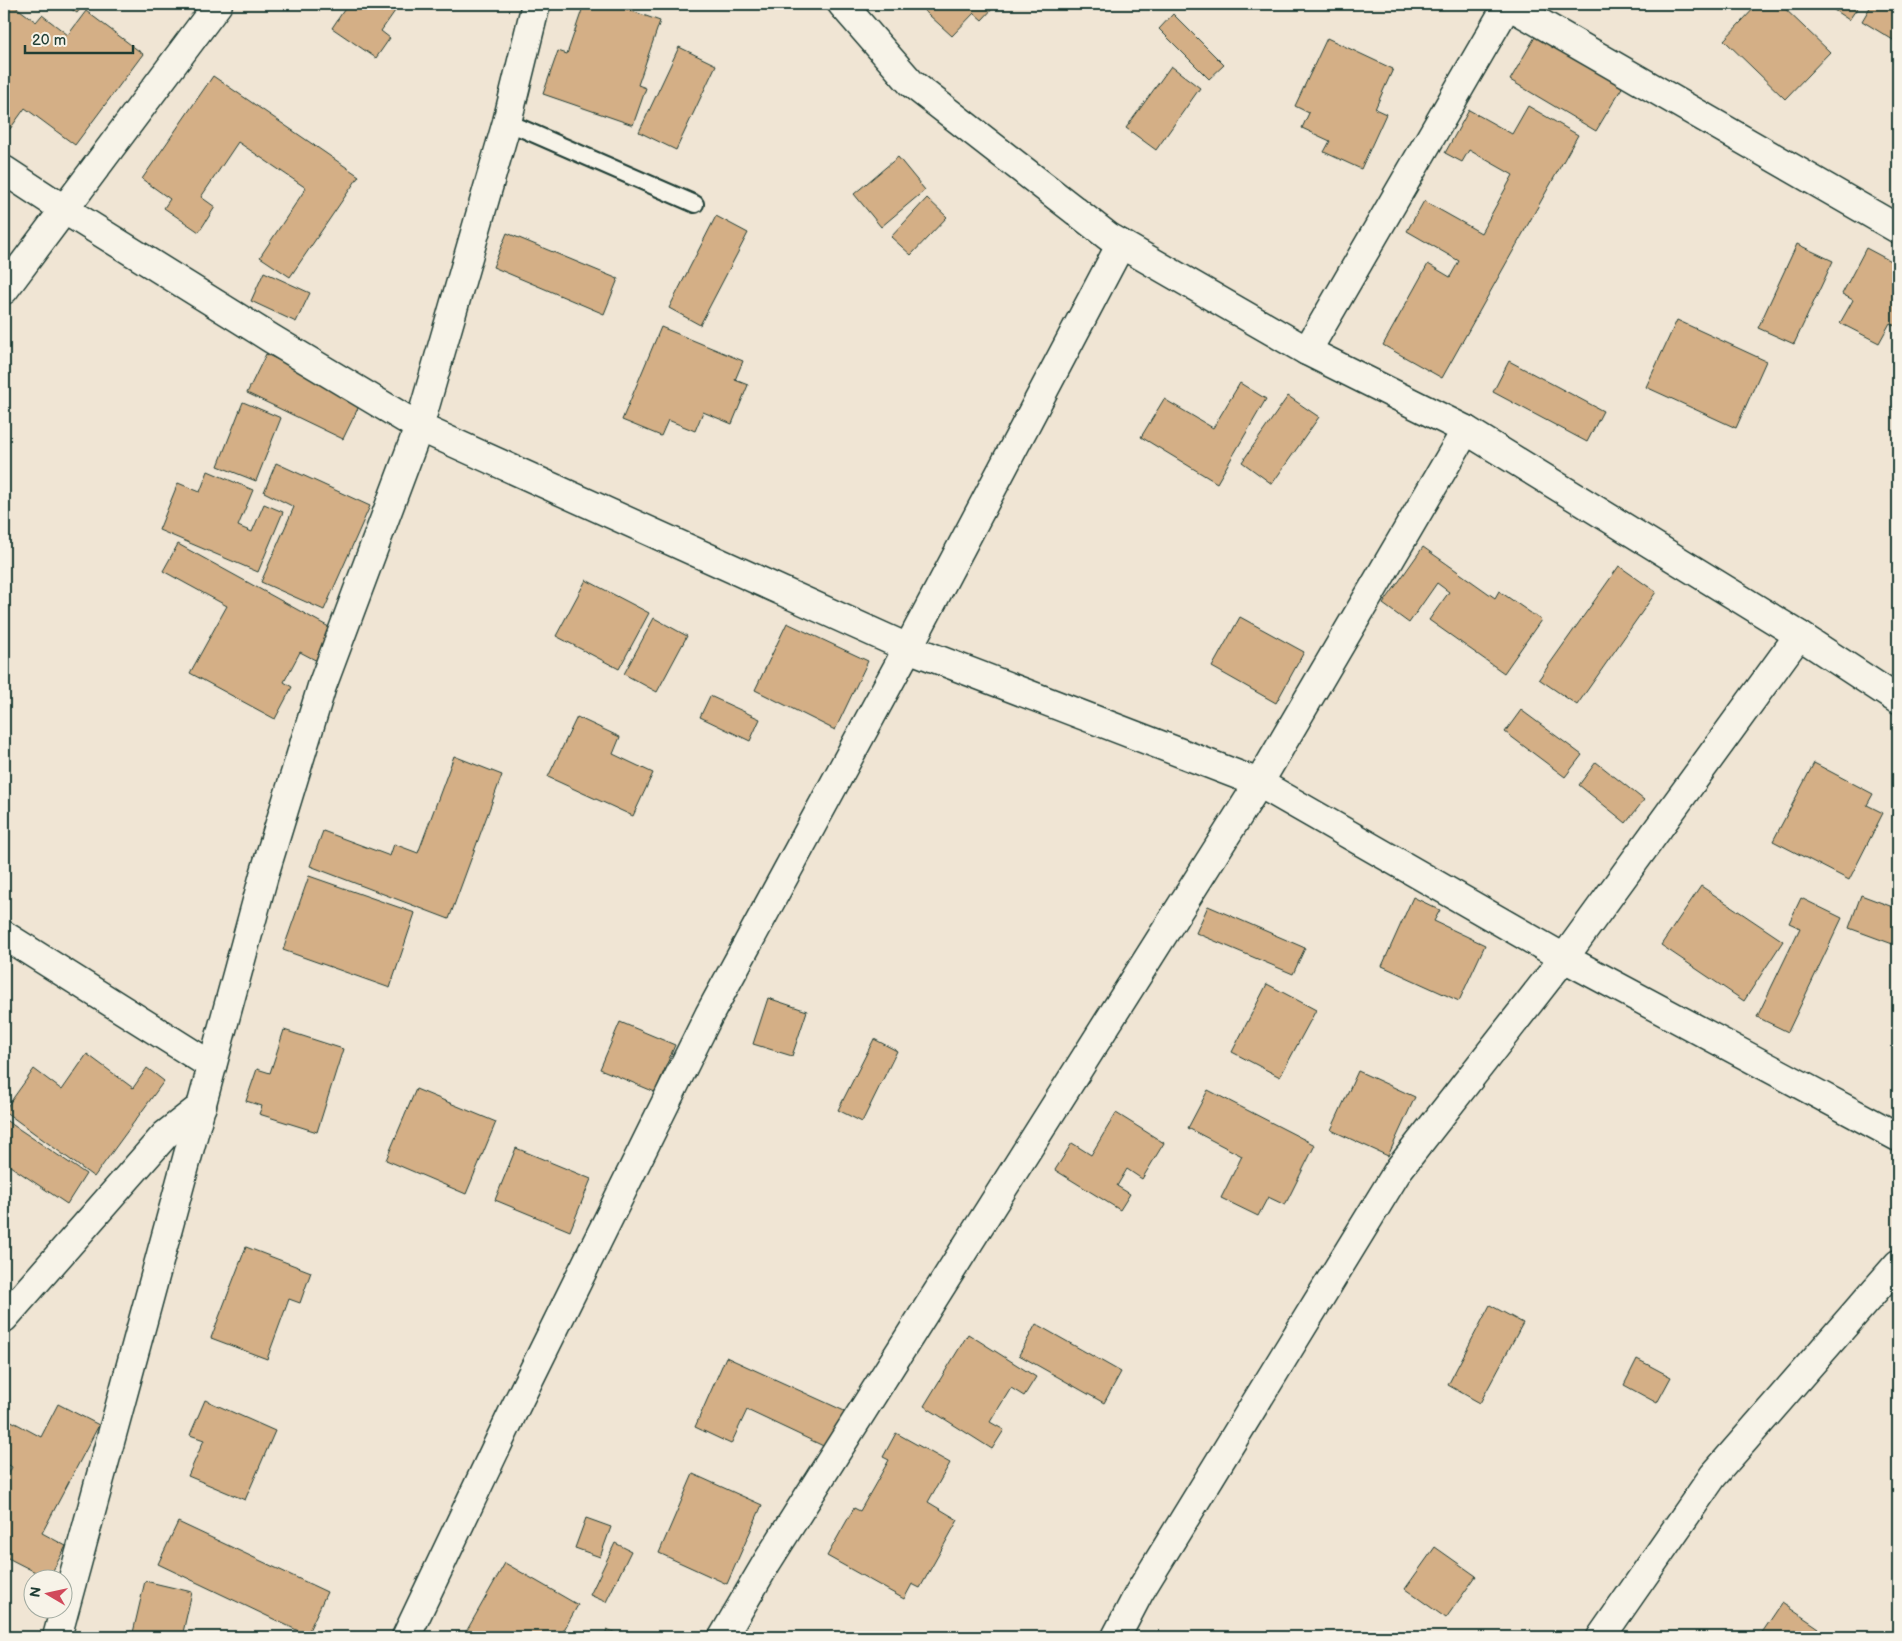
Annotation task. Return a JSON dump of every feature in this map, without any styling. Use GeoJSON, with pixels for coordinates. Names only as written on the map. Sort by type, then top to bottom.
{"type":"FeatureCollection","features":[{"type":"Feature","properties":{"kind":"street"},"geometry":{"type":"LineString","coordinates":[[4,290],[218,4]]}},
{"type":"Feature","properties":{"kind":"street"},"geometry":{"type":"LineString","coordinates":[[57,1637],[264,875],[322,686],[419,427],[506,122],[536,4]]}},
{"type":"Feature","properties":{"kind":"street"},"geometry":{"type":"LineString","coordinates":[[842,4],[911,83],[1109,237],[1307,351],[1466,430],[1799,635],[1898,700]]}},
{"type":"Feature","properties":{"kind":"street"},"geometry":{"type":"LineString","coordinates":[[1307,351],[1507,4],[1898,229]]}},
{"type":"Feature","properties":{"kind":"street"},"geometry":{"type":"LineString","coordinates":[[4,170],[272,339],[419,427],[908,648],[1259,783],[1564,958],[1898,1137]]}},
{"type":"Feature","properties":{"kind":"street"},"geometry":{"type":"LineString","coordinates":[[406,1637],[514,1410],[709,1015],[908,648],[1121,244]]}},
{"type":"Feature","properties":{"kind":"street"},"geometry":{"type":"LineString","coordinates":[[723,1637],[783,1537],[1259,783],[1466,430]]}},
{"type":"Feature","properties":{"kind":"street"},"geometry":{"type":"LineString","coordinates":[[1116,1637],[1139,1592],[1399,1170],[1564,958],[1799,635]]}},
{"type":"Feature","properties":{"kind":"street"},"geometry":{"type":"LineString","coordinates":[[4,935],[212,1066]]}},
{"type":"Feature","properties":{"kind":"street"},"geometry":{"type":"LineString","coordinates":[[4,1318],[166,1135],[202,1106]]}},
{"type":"Feature","properties":{"kind":"street"},"geometry":{"type":"LineString","coordinates":[[1601,1637],[1713,1476],[1898,1264]]}},
{"type":"Feature","properties":{"kind":"lane"},"geometry":{"type":"LineString","coordinates":[[506,122],[695,204]]}},
{"type":"Feature","properties":{"kind":"building"},"geometry":{"type":"Polygon","coordinates":[[[6,4],[12,4],[36,22],[42,15],[68,35],[86,11],[143,54],[75,145],[25,108],[10,129],[4,124],[4,7],[6,4]]]}},
{"type":"Feature","properties":{"kind":"building"},"geometry":{"type":"Polygon","coordinates":[[[64,4],[84,4],[77,13],[64,4]]]}},
{"type":"Feature","properties":{"kind":"building"},"geometry":{"type":"Polygon","coordinates":[[[348,4],[384,4],[395,11],[381,31],[390,38],[376,58],[332,28],[348,4]]]}},
{"type":"Feature","properties":{"kind":"building"},"geometry":{"type":"Polygon","coordinates":[[[584,4],[612,4],[660,21],[638,85],[646,88],[633,125],[543,94],[558,51],[567,54],[584,4]]]}},
{"type":"Feature","properties":{"kind":"building"},"geometry":{"type":"Polygon","coordinates":[[[917,4],[997,4],[982,20],[974,13],[952,36],[917,4]]]}},
{"type":"Feature","properties":{"kind":"building"},"geometry":{"type":"Polygon","coordinates":[[[1758,4],[1780,4],[1830,52],[1785,99],[1724,40],[1758,4]]]}},
{"type":"Feature","properties":{"kind":"building"},"geometry":{"type":"Polygon","coordinates":[[[1825,4],[1860,4],[1849,20],[1825,4]]]}},
{"type":"Feature","properties":{"kind":"building"},"geometry":{"type":"Polygon","coordinates":[[[1872,4],[1885,4],[1898,12],[1898,43],[1862,21],[1872,4]]]}},
{"type":"Feature","properties":{"kind":"building"},"geometry":{"type":"Polygon","coordinates":[[[1173,14],[1224,65],[1209,79],[1159,29],[1173,14]]]}},
{"type":"Feature","properties":{"kind":"building"},"geometry":{"type":"Polygon","coordinates":[[[1539,30],[1626,81],[1596,131],[1510,80],[1539,30]]]}},
{"type":"Feature","properties":{"kind":"building"},"geometry":{"type":"Polygon","coordinates":[[[1327,38],[1393,69],[1375,109],[1386,114],[1361,169],[1324,152],[1330,141],[1302,128],[1309,113],[1295,106],[1327,38]]]}},
{"type":"Feature","properties":{"kind":"building"},"geometry":{"type":"Polygon","coordinates":[[[679,47],[716,65],[676,150],[639,132],[679,47]]]}},
{"type":"Feature","properties":{"kind":"building"},"geometry":{"type":"Polygon","coordinates":[[[1171,66],[1200,88],[1156,150],[1126,128],[1171,66]]]}},
{"type":"Feature","properties":{"kind":"building"},"geometry":{"type":"Polygon","coordinates":[[[213,76],[359,176],[290,277],[260,257],[306,188],[238,142],[201,197],[215,207],[199,232],[164,208],[170,199],[142,179],[213,76]]]}},
{"type":"Feature","properties":{"kind":"building"},"geometry":{"type":"Polygon","coordinates":[[[1528,106],[1578,135],[1442,378],[1383,345],[1428,264],[1450,277],[1459,261],[1407,231],[1424,201],[1481,233],[1513,175],[1469,150],[1462,162],[1445,153],[1469,110],[1512,134],[1528,106]]]}},
{"type":"Feature","properties":{"kind":"building"},"geometry":{"type":"Polygon","coordinates":[[[898,157],[925,190],[881,227],[854,194],[898,157]]]}},
{"type":"Feature","properties":{"kind":"building"},"geometry":{"type":"Polygon","coordinates":[[[927,198],[947,217],[911,255],[891,237],[927,198]]]}},
{"type":"Feature","properties":{"kind":"building"},"geometry":{"type":"Polygon","coordinates":[[[716,216],[748,233],[700,325],[669,308],[716,216]]]}},
{"type":"Feature","properties":{"kind":"building"},"geometry":{"type":"Polygon","coordinates":[[[507,233],[618,279],[604,314],[493,267],[507,233]]]}},
{"type":"Feature","properties":{"kind":"building"},"geometry":{"type":"Polygon","coordinates":[[[1797,244],[1833,261],[1794,344],[1758,328],[1797,244]]]}},
{"type":"Feature","properties":{"kind":"building"},"geometry":{"type":"Polygon","coordinates":[[[1866,248],[1898,265],[1898,328],[1890,323],[1879,343],[1840,323],[1853,300],[1842,294],[1866,248]]]}},
{"type":"Feature","properties":{"kind":"building"},"geometry":{"type":"Polygon","coordinates":[[[264,272],[310,293],[296,322],[251,301],[264,272]]]}},
{"type":"Feature","properties":{"kind":"building"},"geometry":{"type":"Polygon","coordinates":[[[1677,320],[1766,361],[1736,428],[1646,387],[1677,320]]]}},
{"type":"Feature","properties":{"kind":"building"},"geometry":{"type":"Polygon","coordinates":[[[661,327],[743,361],[735,380],[748,385],[732,424],[703,412],[695,431],[668,420],[661,436],[622,420],[661,327]]]}},
{"type":"Feature","properties":{"kind":"building"},"geometry":{"type":"Polygon","coordinates":[[[266,354],[362,400],[343,439],[247,393],[266,354]]]}},
{"type":"Feature","properties":{"kind":"building"},"geometry":{"type":"Polygon","coordinates":[[[1509,361],[1603,411],[1587,442],[1493,392],[1509,361]]]}},
{"type":"Feature","properties":{"kind":"building"},"geometry":{"type":"Polygon","coordinates":[[[1240,383],[1266,399],[1217,483],[1141,437],[1164,399],[1213,428],[1240,383]]]}},
{"type":"Feature","properties":{"kind":"building"},"geometry":{"type":"Polygon","coordinates":[[[1288,396],[1319,417],[1272,484],[1242,462],[1288,396]]]}},
{"type":"Feature","properties":{"kind":"building"},"geometry":{"type":"Polygon","coordinates":[[[243,402],[281,418],[256,481],[218,466],[243,402]]]}},
{"type":"Feature","properties":{"kind":"building"},"geometry":{"type":"Polygon","coordinates":[[[276,463],[370,506],[324,610],[261,582],[294,507],[264,492],[276,463]]]}},
{"type":"Feature","properties":{"kind":"building"},"geometry":{"type":"Polygon","coordinates":[[[208,471],[253,490],[238,526],[252,532],[264,504],[283,512],[258,572],[159,530],[178,483],[200,492],[208,471]]]}},
{"type":"Feature","properties":{"kind":"building"},"geometry":{"type":"Polygon","coordinates":[[[178,544],[338,632],[321,663],[300,652],[284,682],[292,687],[275,719],[190,673],[227,606],[163,571],[178,544]]]}},
{"type":"Feature","properties":{"kind":"building"},"geometry":{"type":"Polygon","coordinates":[[[1423,547],[1495,598],[1499,591],[1541,620],[1504,673],[1429,620],[1449,592],[1437,583],[1409,623],[1383,604],[1423,547]]]}},
{"type":"Feature","properties":{"kind":"building"},"geometry":{"type":"Polygon","coordinates":[[[1619,566],[1656,592],[1577,705],[1539,679],[1619,566]]]}},
{"type":"Feature","properties":{"kind":"building"},"geometry":{"type":"Polygon","coordinates":[[[586,580],[649,613],[619,669],[556,636],[586,580]]]}},
{"type":"Feature","properties":{"kind":"building"},"geometry":{"type":"Polygon","coordinates":[[[1240,617],[1304,652],[1276,703],[1212,667],[1240,617]]]}},
{"type":"Feature","properties":{"kind":"building"},"geometry":{"type":"Polygon","coordinates":[[[654,618],[687,636],[657,692],[624,674],[654,618]]]}},
{"type":"Feature","properties":{"kind":"building"},"geometry":{"type":"Polygon","coordinates":[[[787,623],[868,661],[835,730],[755,690],[787,623]]]}},
{"type":"Feature","properties":{"kind":"building"},"geometry":{"type":"Polygon","coordinates":[[[710,696],[760,719],[750,741],[700,717],[710,696]]]}},
{"type":"Feature","properties":{"kind":"building"},"geometry":{"type":"Polygon","coordinates":[[[1521,710],[1582,755],[1565,777],[1505,732],[1521,710]]]}},
{"type":"Feature","properties":{"kind":"building"},"geometry":{"type":"Polygon","coordinates":[[[577,717],[620,737],[613,754],[653,773],[633,816],[548,777],[577,717]]]}},
{"type":"Feature","properties":{"kind":"building"},"geometry":{"type":"Polygon","coordinates":[[[454,756],[502,775],[449,919],[310,866],[323,831],[390,856],[394,844],[418,853],[454,756]]]}},
{"type":"Feature","properties":{"kind":"building"},"geometry":{"type":"Polygon","coordinates":[[[1596,762],[1644,800],[1626,823],[1579,785],[1596,762]]]}},
{"type":"Feature","properties":{"kind":"building"},"geometry":{"type":"Polygon","coordinates":[[[1814,763],[1873,794],[1867,805],[1883,813],[1849,880],[1773,841],[1814,763]]]}},
{"type":"Feature","properties":{"kind":"building"},"geometry":{"type":"Polygon","coordinates":[[[309,876],[415,913],[390,988],[283,950],[309,876]]]}},
{"type":"Feature","properties":{"kind":"building"},"geometry":{"type":"Polygon","coordinates":[[[1701,886],[1783,941],[1744,1001],[1661,945],[1701,886]]]}},
{"type":"Feature","properties":{"kind":"building"},"geometry":{"type":"Polygon","coordinates":[[[1861,895],[1898,909],[1898,946],[1849,928],[1861,895]]]}},
{"type":"Feature","properties":{"kind":"building"},"geometry":{"type":"Polygon","coordinates":[[[1413,897],[1440,910],[1434,921],[1485,945],[1459,1001],[1382,966],[1413,897]]]}},
{"type":"Feature","properties":{"kind":"building"},"geometry":{"type":"Polygon","coordinates":[[[1801,898],[1842,918],[1788,1032],[1757,1017],[1800,928],[1789,923],[1801,898]]]}},
{"type":"Feature","properties":{"kind":"building"},"geometry":{"type":"Polygon","coordinates":[[[1208,906],[1305,948],[1293,974],[1196,933],[1208,906]]]}},
{"type":"Feature","properties":{"kind":"building"},"geometry":{"type":"Polygon","coordinates":[[[1267,984],[1316,1010],[1280,1077],[1232,1052],[1267,984]]]}},
{"type":"Feature","properties":{"kind":"building"},"geometry":{"type":"Polygon","coordinates":[[[768,998],[807,1011],[792,1056],[753,1044],[768,998]]]}},
{"type":"Feature","properties":{"kind":"building"},"geometry":{"type":"Polygon","coordinates":[[[620,1022],[675,1045],[655,1092],[600,1069],[620,1022]]]}},
{"type":"Feature","properties":{"kind":"building"},"geometry":{"type":"Polygon","coordinates":[[[284,1030],[343,1049],[317,1132],[259,1114],[262,1106],[246,1101],[257,1069],[270,1073],[284,1030]]]}},
{"type":"Feature","properties":{"kind":"building"},"geometry":{"type":"Polygon","coordinates":[[[874,1039],[897,1051],[862,1122],[838,1110],[874,1039]]]}},
{"type":"Feature","properties":{"kind":"building"},"geometry":{"type":"Polygon","coordinates":[[[87,1054],[133,1088],[147,1068],[164,1081],[94,1177],[4,1111],[34,1069],[62,1090],[87,1054]]]}},
{"type":"Feature","properties":{"kind":"building"},"geometry":{"type":"Polygon","coordinates":[[[1358,1071],[1415,1097],[1388,1156],[1331,1130],[1358,1071]]]}},
{"type":"Feature","properties":{"kind":"building"},"geometry":{"type":"Polygon","coordinates":[[[416,1089],[496,1122],[466,1194],[386,1160],[416,1089]]]}},
{"type":"Feature","properties":{"kind":"building"},"geometry":{"type":"Polygon","coordinates":[[[1208,1090],[1315,1145],[1285,1205],[1268,1197],[1258,1216],[1221,1198],[1242,1156],[1188,1128],[1208,1090]]]}},
{"type":"Feature","properties":{"kind":"building"},"geometry":{"type":"Polygon","coordinates":[[[1116,1113],[1164,1143],[1142,1179],[1127,1169],[1117,1186],[1130,1194],[1120,1210],[1055,1170],[1072,1143],[1091,1155],[1116,1113]]]}},
{"type":"Feature","properties":{"kind":"building"},"geometry":{"type":"Polygon","coordinates":[[[4,1119],[86,1174],[67,1204],[4,1162],[4,1119]]]}},
{"type":"Feature","properties":{"kind":"building"},"geometry":{"type":"Polygon","coordinates":[[[516,1148],[591,1179],[570,1231],[495,1200],[516,1148]]]}},
{"type":"Feature","properties":{"kind":"building"},"geometry":{"type":"Polygon","coordinates":[[[246,1247],[311,1272],[300,1303],[289,1299],[267,1359],[211,1338],[246,1247]]]}},
{"type":"Feature","properties":{"kind":"building"},"geometry":{"type":"Polygon","coordinates":[[[1490,1305],[1523,1323],[1480,1403],[1448,1385],[1490,1305]]]}},
{"type":"Feature","properties":{"kind":"building"},"geometry":{"type":"Polygon","coordinates":[[[1036,1324],[1121,1372],[1104,1403],[1019,1355],[1036,1324]]]}},
{"type":"Feature","properties":{"kind":"building"},"geometry":{"type":"Polygon","coordinates":[[[968,1334],[1036,1377],[1024,1396],[1011,1388],[990,1422],[1004,1430],[992,1449],[924,1406],[968,1334]]]}},
{"type":"Feature","properties":{"kind":"building"},"geometry":{"type":"Polygon","coordinates":[[[726,1357],[851,1414],[834,1451],[747,1410],[731,1444],[695,1427],[726,1357]]]}},
{"type":"Feature","properties":{"kind":"building"},"geometry":{"type":"Polygon","coordinates":[[[1637,1359],[1671,1377],[1657,1403],[1624,1385],[1637,1359]]]}},
{"type":"Feature","properties":{"kind":"building"},"geometry":{"type":"Polygon","coordinates":[[[205,1400],[275,1431],[245,1500],[188,1476],[204,1440],[190,1435],[205,1400]]]}},
{"type":"Feature","properties":{"kind":"building"},"geometry":{"type":"Polygon","coordinates":[[[58,1404],[99,1425],[42,1533],[66,1546],[54,1568],[27,1568],[4,1556],[4,1483],[12,1467],[4,1462],[4,1417],[41,1437],[58,1404]]]}},
{"type":"Feature","properties":{"kind":"building"},"geometry":{"type":"Polygon","coordinates":[[[896,1433],[950,1463],[928,1502],[958,1520],[920,1588],[912,1584],[904,1599],[827,1556],[854,1508],[860,1511],[889,1460],[883,1457],[896,1433]]]}},
{"type":"Feature","properties":{"kind":"building"},"geometry":{"type":"Polygon","coordinates":[[[693,1474],[762,1505],[727,1584],[659,1553],[693,1474]]]}},
{"type":"Feature","properties":{"kind":"building"},"geometry":{"type":"Polygon","coordinates":[[[586,1518],[611,1527],[600,1557],[575,1548],[586,1518]]]}},
{"type":"Feature","properties":{"kind":"building"},"geometry":{"type":"Polygon","coordinates":[[[178,1522],[327,1592],[307,1635],[158,1564],[178,1522]]]}},
{"type":"Feature","properties":{"kind":"building"},"geometry":{"type":"Polygon","coordinates":[[[615,1543],[631,1551],[606,1602],[590,1595],[615,1543]]]}},
{"type":"Feature","properties":{"kind":"building"},"geometry":{"type":"Polygon","coordinates":[[[1435,1547],[1476,1576],[1446,1618],[1405,1589],[1435,1547]]]}},
{"type":"Feature","properties":{"kind":"building"},"geometry":{"type":"Polygon","coordinates":[[[505,1563],[578,1605],[560,1637],[475,1637],[466,1632],[505,1563]]]}},
{"type":"Feature","properties":{"kind":"building"},"geometry":{"type":"Polygon","coordinates":[[[145,1581],[192,1592],[182,1637],[132,1637],[145,1581]]]}},
{"type":"Feature","properties":{"kind":"building"},"geometry":{"type":"Polygon","coordinates":[[[1782,1603],[1819,1628],[1812,1637],[1759,1637],[1782,1603]]]}},
{"type":"Feature","properties":{"kind":"building"},"geometry":{"type":"Polygon","coordinates":[[[607,1629],[624,1637],[604,1637],[607,1629]]]}}]}
